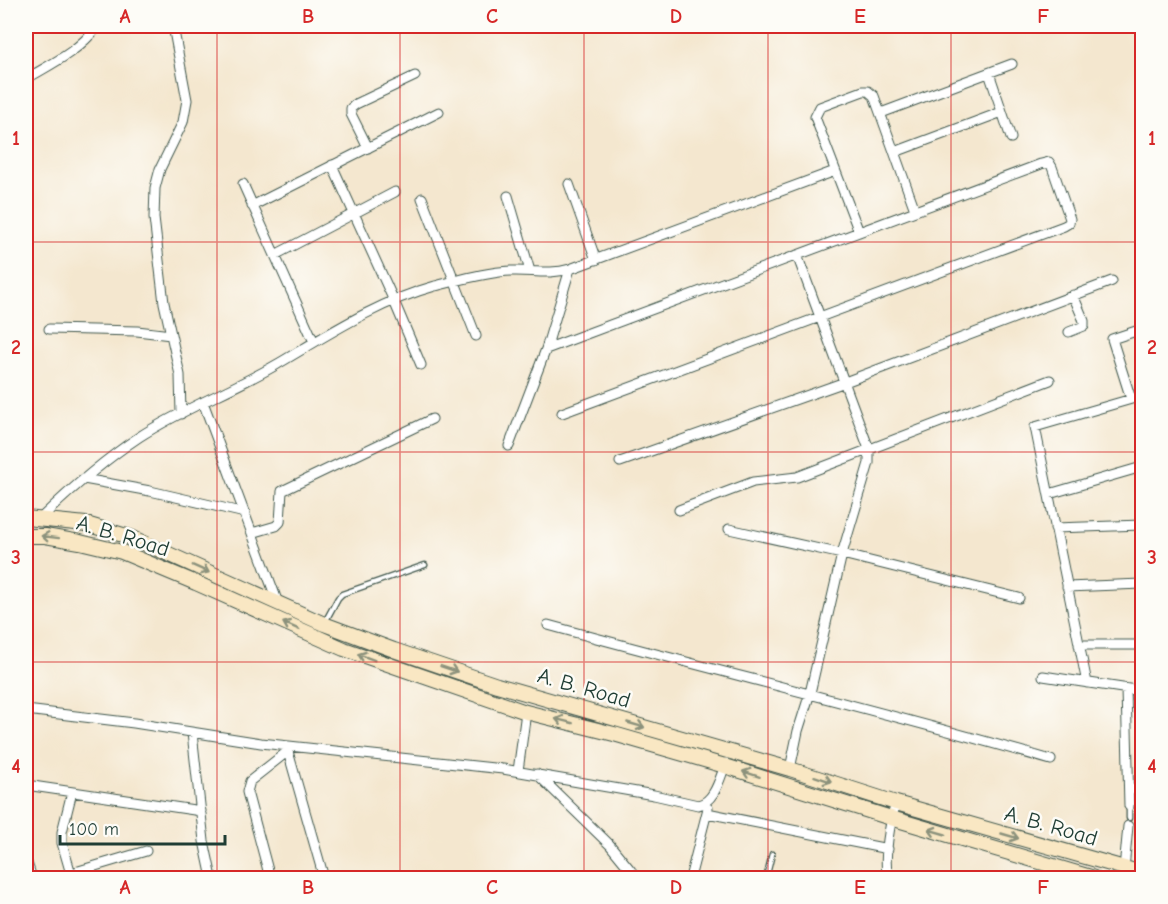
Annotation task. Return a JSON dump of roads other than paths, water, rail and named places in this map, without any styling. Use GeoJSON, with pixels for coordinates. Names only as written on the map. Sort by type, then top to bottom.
{"type":"FeatureCollection","features":[{"type":"Feature","properties":{"kind":"main road","name":"A. B. Road"},"geometry":{"type":"LineString","coordinates":[[26,518],[86,524],[133,538],[324,624],[394,650],[528,694],[730,753],[790,768],[896,802],[1143,873]]}},
{"type":"Feature","properties":{"kind":"main road","name":"A. B. Road"},"geometry":{"type":"LineString","coordinates":[[26,536],[45,536],[122,552],[344,649],[526,712],[614,734],[725,766],[1094,879]]}},
{"type":"Feature","properties":{"kind":"street"},"geometry":{"type":"LineString","coordinates":[[26,79],[76,49],[98,26]]}},
{"type":"Feature","properties":{"kind":"street"},"geometry":{"type":"LineString","coordinates":[[173,26],[187,100],[183,122],[163,162],[155,188],[154,218],[164,303],[180,375],[181,414]]}},
{"type":"Feature","properties":{"kind":"street"},"geometry":{"type":"LineString","coordinates":[[881,112],[1012,64]]}},
{"type":"Feature","properties":{"kind":"street"},"geometry":{"type":"LineString","coordinates":[[989,73],[1011,138]]}},
{"type":"Feature","properties":{"kind":"street"},"geometry":{"type":"LineString","coordinates":[[368,147],[351,114],[351,108],[415,76]]}},
{"type":"Feature","properties":{"kind":"street"},"geometry":{"type":"LineString","coordinates":[[859,232],[815,117],[820,106],[863,91],[868,91],[874,96],[915,210]]}},
{"type":"Feature","properties":{"kind":"street"},"geometry":{"type":"LineString","coordinates":[[252,206],[439,112]]}},
{"type":"Feature","properties":{"kind":"street"},"geometry":{"type":"LineString","coordinates":[[895,152],[1002,112]]}},
{"type":"Feature","properties":{"kind":"street"},"geometry":{"type":"LineString","coordinates":[[546,350],[1048,162],[1052,167],[1070,219],[1069,223],[562,413]]}},
{"type":"Feature","properties":{"kind":"street"},"geometry":{"type":"LineString","coordinates":[[332,165],[421,365]]}},
{"type":"Feature","properties":{"kind":"street"},"geometry":{"type":"LineString","coordinates":[[40,519],[84,479],[140,436],[243,383],[350,321],[394,301],[434,287],[492,273],[530,271],[554,274],[835,171]]}},
{"type":"Feature","properties":{"kind":"street"},"geometry":{"type":"LineString","coordinates":[[243,184],[314,342]]}},
{"type":"Feature","properties":{"kind":"street"},"geometry":{"type":"LineString","coordinates":[[569,184],[596,260]]}},
{"type":"Feature","properties":{"kind":"street"},"geometry":{"type":"LineString","coordinates":[[275,255],[395,192]]}},
{"type":"Feature","properties":{"kind":"street"},"geometry":{"type":"LineString","coordinates":[[508,196],[530,271]]}},
{"type":"Feature","properties":{"kind":"street"},"geometry":{"type":"LineString","coordinates":[[422,198],[476,336]]}},
{"type":"Feature","properties":{"kind":"street"},"geometry":{"type":"LineString","coordinates":[[790,768],[842,554],[867,472],[869,449],[797,255]]}},
{"type":"Feature","properties":{"kind":"street"},"geometry":{"type":"LineString","coordinates":[[509,446],[546,350],[570,269]]}},
{"type":"Feature","properties":{"kind":"street"},"geometry":{"type":"LineString","coordinates":[[620,462],[844,382],[1112,281]]}},
{"type":"Feature","properties":{"kind":"street"},"geometry":{"type":"LineString","coordinates":[[1069,332],[1084,326],[1073,295]]}},
{"type":"Feature","properties":{"kind":"street"},"geometry":{"type":"LineString","coordinates":[[1131,399],[1112,339],[1143,328]]}},
{"type":"Feature","properties":{"kind":"street"},"geometry":{"type":"LineString","coordinates":[[49,329],[137,331],[171,335]]}},
{"type":"Feature","properties":{"kind":"street"},"geometry":{"type":"LineString","coordinates":[[679,510],[753,482],[797,477],[1050,380]]}},
{"type":"Feature","properties":{"kind":"street"},"geometry":{"type":"LineString","coordinates":[[1087,683],[1035,427],[1143,396]]}},
{"type":"Feature","properties":{"kind":"street"},"geometry":{"type":"LineString","coordinates":[[203,402],[278,603]]}},
{"type":"Feature","properties":{"kind":"street"},"geometry":{"type":"LineString","coordinates":[[252,533],[276,526],[280,522],[282,491],[432,419]]}},
{"type":"Feature","properties":{"kind":"street"},"geometry":{"type":"LineString","coordinates":[[1048,494],[1143,467]]}},
{"type":"Feature","properties":{"kind":"street"},"geometry":{"type":"LineString","coordinates":[[84,479],[150,491],[245,513]]}},
{"type":"Feature","properties":{"kind":"street"},"geometry":{"type":"LineString","coordinates":[[1055,528],[1143,525]]}},
{"type":"Feature","properties":{"kind":"street"},"geometry":{"type":"LineString","coordinates":[[729,529],[842,554],[1019,598]]}},
{"type":"Feature","properties":{"kind":"street"},"geometry":{"type":"LineString","coordinates":[[1067,587],[1143,584]]}},
{"type":"Feature","properties":{"kind":"street"},"geometry":{"type":"LineString","coordinates":[[548,625],[689,664],[810,693],[1051,760]]}},
{"type":"Feature","properties":{"kind":"street"},"geometry":{"type":"LineString","coordinates":[[1079,645],[1143,645]]}},
{"type":"Feature","properties":{"kind":"street"},"geometry":{"type":"LineString","coordinates":[[1043,676],[1143,691]]}},
{"type":"Feature","properties":{"kind":"street"},"geometry":{"type":"LineString","coordinates":[[1124,869],[1129,816],[1126,688]]}},
{"type":"Feature","properties":{"kind":"street"},"geometry":{"type":"LineString","coordinates":[[26,710],[134,723],[288,748],[518,771],[698,805],[710,799]]}},
{"type":"Feature","properties":{"kind":"street"},"geometry":{"type":"LineString","coordinates":[[518,771],[526,712]]}},
{"type":"Feature","properties":{"kind":"street"},"geometry":{"type":"LineString","coordinates":[[192,733],[204,841],[212,879]]}},
{"type":"Feature","properties":{"kind":"street"},"geometry":{"type":"LineString","coordinates":[[270,879],[247,792],[250,781],[288,748]]}},
{"type":"Feature","properties":{"kind":"street"},"geometry":{"type":"LineString","coordinates":[[288,748],[324,879]]}},
{"type":"Feature","properties":{"kind":"street"},"geometry":{"type":"LineString","coordinates":[[690,879],[710,799],[730,753]]}},
{"type":"Feature","properties":{"kind":"street"},"geometry":{"type":"LineString","coordinates":[[537,774],[610,845],[637,879]]}},
{"type":"Feature","properties":{"kind":"street"},"geometry":{"type":"LineString","coordinates":[[26,785],[201,811]]}},
{"type":"Feature","properties":{"kind":"street"},"geometry":{"type":"LineString","coordinates":[[1129,789],[1143,790]]}},
{"type":"Feature","properties":{"kind":"street"},"geometry":{"type":"LineString","coordinates":[[71,874],[62,843],[62,832],[72,792]]}},
{"type":"Feature","properties":{"kind":"street"},"geometry":{"type":"LineString","coordinates":[[886,877],[891,818],[896,802]]}},
{"type":"Feature","properties":{"kind":"street"},"geometry":{"type":"LineString","coordinates":[[707,813],[888,849]]}},
{"type":"Feature","properties":{"kind":"street"},"geometry":{"type":"LineString","coordinates":[[55,879],[146,851]]}},
{"type":"Feature","properties":{"kind":"street"},"geometry":{"type":"LineString","coordinates":[[26,860],[32,879]]}},
{"type":"Feature","properties":{"kind":"lane"},"geometry":{"type":"LineString","coordinates":[[324,624],[342,594],[425,565]]}},
{"type":"Feature","properties":{"kind":"lane"},"geometry":{"type":"LineString","coordinates":[[766,879],[772,854]]}},
{"type":"Feature","properties":{"kind":"lane"},"geometry":{"type":"LineString","coordinates":[[886,877],[913,879]]}}]}
